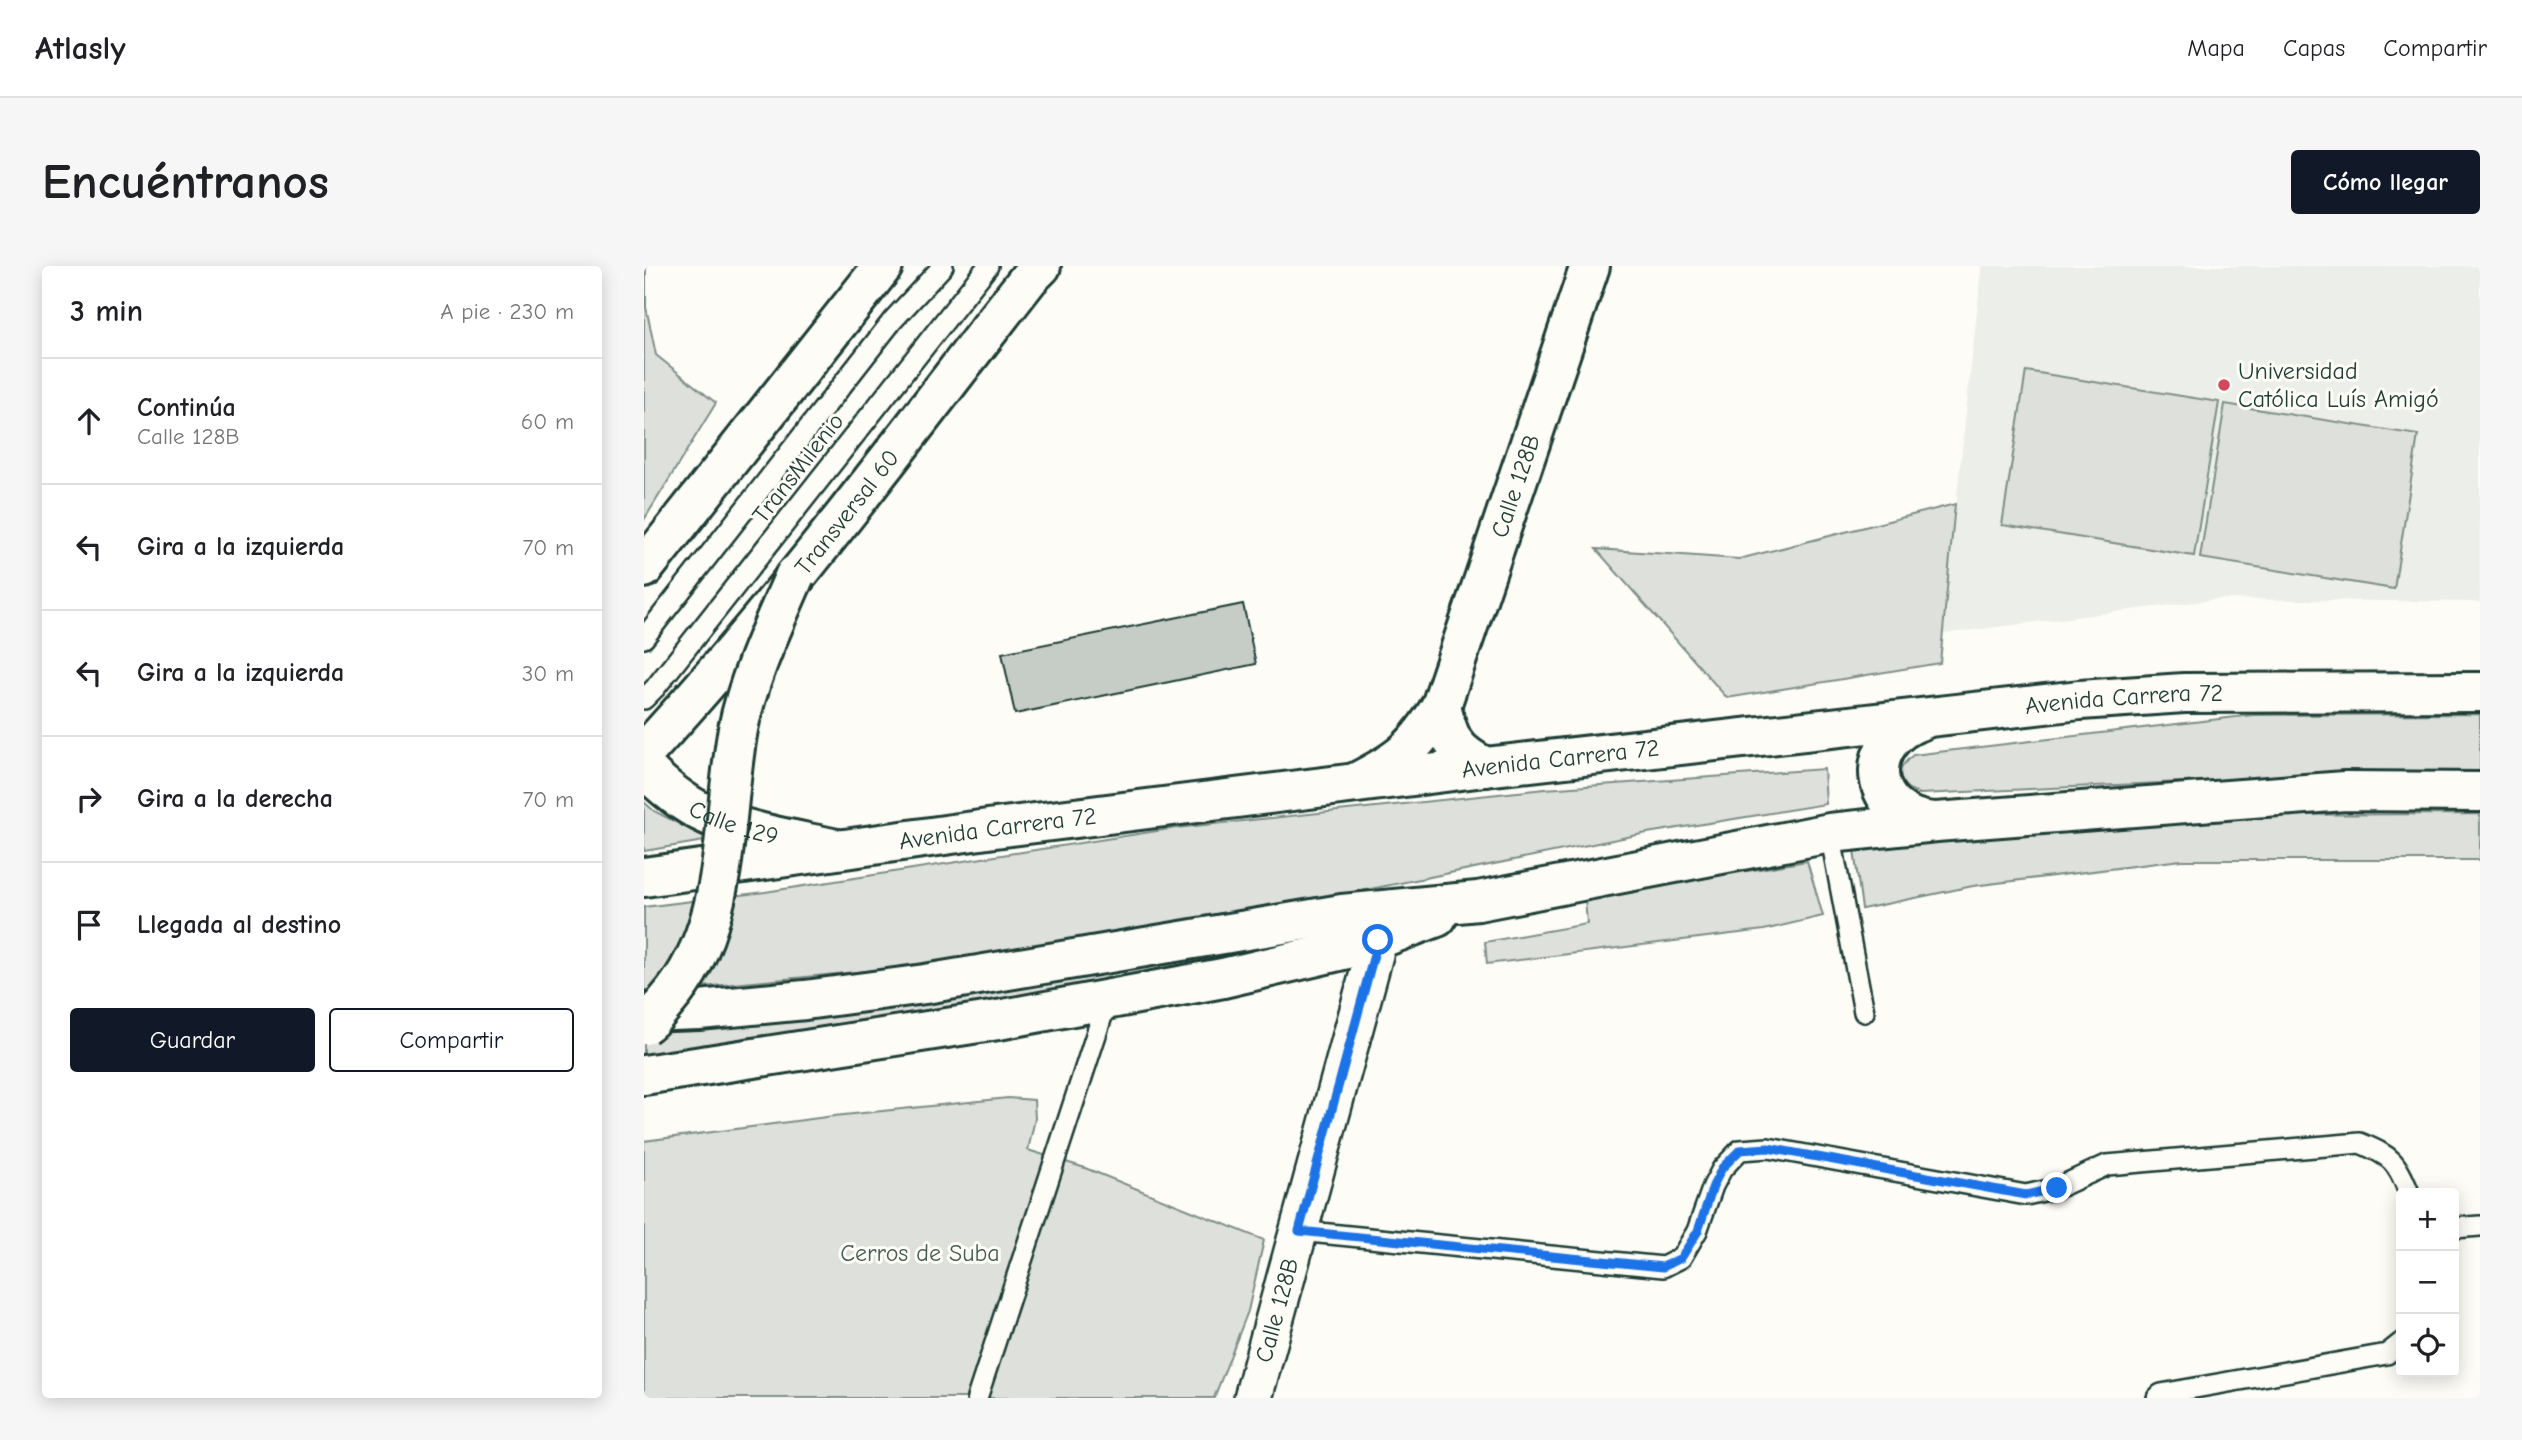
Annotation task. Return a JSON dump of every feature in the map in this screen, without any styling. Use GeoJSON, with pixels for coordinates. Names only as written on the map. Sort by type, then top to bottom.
{"type":"FeatureCollection","features":[{"type":"Feature","properties":{"kind":"main road","name":"Transversal 60"},"geometry":{"type":"LineString","coordinates":[[644,753],[694,699],[840,520],[1041,266]]}},
{"type":"Feature","properties":{"kind":"main road","name":"Calle 128B"},"geometry":{"type":"LineString","coordinates":[[1354,783],[1389,766],[1405,754],[1432,723],[1441,706],[1590,266]]}},
{"type":"Feature","properties":{"kind":"main road"},"geometry":{"type":"LineString","coordinates":[[644,568],[872,274]]}},
{"type":"Feature","properties":{"kind":"main road"},"geometry":{"type":"LineString","coordinates":[[644,1024],[680,986],[705,939],[726,839],[738,729],[765,644],[795,575]]}},
{"type":"Feature","properties":{"kind":"main road","name":"Avenida Carrera 72"},"geometry":{"type":"LineString","coordinates":[[644,877],[839,849],[1354,783],[2080,700],[2184,693],[2480,692]]}},
{"type":"Feature","properties":{"kind":"main road"},"geometry":{"type":"LineString","coordinates":[[1441,706],[1450,738],[1456,748],[1485,767]]}},
{"type":"Feature","properties":{"kind":"main road"},"geometry":{"type":"LineString","coordinates":[[1927,718],[1897,732],[1885,747],[1879,765],[1881,784],[1889,801],[1903,814],[1920,821],[1936,822]]}},
{"type":"Feature","properties":{"kind":"main road","name":"Calle 129"},"geometry":{"type":"LineString","coordinates":[[644,768],[668,790],[714,818],[839,849]]}},
{"type":"Feature","properties":{"kind":"main road"},"geometry":{"type":"LineString","coordinates":[[644,1012],[699,1010],[925,984],[1342,914],[1478,901],[1830,833],[1936,822],[2344,791],[2480,792]]}},
{"type":"Feature","properties":{"kind":"main road"},"geometry":{"type":"LineString","coordinates":[[644,1075],[1107,1001],[1331,955],[1378,940],[1478,901]]}},
{"type":"Feature","properties":{"kind":"street","name":"Calle 128B"},"geometry":{"type":"LineString","coordinates":[[1253,1398],[1378,940]]}},
{"type":"Feature","properties":{"kind":"lane","name":"TransMilenio"},"geometry":{"type":"LineString","coordinates":[[644,638],[893,320],[943,266]]}},
{"type":"Feature","properties":{"kind":"lane","name":"TransMilenio"},"geometry":{"type":"LineString","coordinates":[[644,699],[988,266]]}},
{"type":"Feature","properties":{"kind":"lane"},"geometry":{"type":"LineString","coordinates":[[1830,833],[1864,1012]]}},
{"type":"Feature","properties":{"kind":"lane"},"geometry":{"type":"LineString","coordinates":[[977,1398],[1107,1001]]}},
{"type":"Feature","properties":{"kind":"lane"},"geometry":{"type":"LineString","coordinates":[[1299,1231],[1663,1267],[1681,1258],[1698,1231],[1722,1168],[1740,1150],[1768,1148],[2026,1195],[2057,1188],[2107,1165],[2360,1143],[2382,1152],[2400,1168],[2407,1188]]}},
{"type":"Feature","properties":{"kind":"lane"},"geometry":{"type":"LineString","coordinates":[[2459,1228],[2480,1226]]}},
{"type":"Feature","properties":{"kind":"lane"},"geometry":{"type":"LineString","coordinates":[[2157,1398],[2161,1394],[2197,1386],[2388,1354],[2396,1347]]}},
{"type":"Feature","properties":{"kind":"shaded area","name":"Universidad Católica Luís Amigó"},"geometry":{"type":"Polygon","coordinates":[[[1982,266],[2480,266],[2480,602],[2218,599],[1942,634],[1982,266]]]}},
{"type":"Feature","properties":{"kind":"green space"},"geometry":{"type":"Polygon","coordinates":[[[644,266],[646,307],[656,355],[716,403],[644,520],[644,266]]]}},
{"type":"Feature","properties":{"kind":"green space"},"geometry":{"type":"Polygon","coordinates":[[[2026,371],[2219,402],[2194,556],[2002,525],[2026,371]]]}},
{"type":"Feature","properties":{"kind":"green space"},"geometry":{"type":"Polygon","coordinates":[[[2225,404],[2418,435],[2394,589],[2200,558],[2225,404]]]}},
{"type":"Feature","properties":{"kind":"green space"},"geometry":{"type":"Polygon","coordinates":[[[1955,504],[1940,663],[1727,698],[1596,549],[1739,559],[1955,504]]]}},
{"type":"Feature","properties":{"kind":"green space"},"geometry":{"type":"Polygon","coordinates":[[[2480,714],[2480,775],[2377,773],[1920,794],[1906,787],[1900,778],[1902,767],[1913,755],[2253,715],[2480,714]]]}},
{"type":"Feature","properties":{"kind":"green space"},"geometry":{"type":"Polygon","coordinates":[[[1824,769],[1826,804],[1647,833],[1257,912],[907,967],[644,990],[644,907],[765,892],[1176,828],[1545,789],[1824,769]]]}},
{"type":"Feature","properties":{"kind":"green space"},"geometry":{"type":"Polygon","coordinates":[[[644,802],[654,811],[710,840],[644,851],[644,802]]]}},
{"type":"Feature","properties":{"kind":"green space"},"geometry":{"type":"Polygon","coordinates":[[[2480,814],[2480,860],[2181,860],[1973,886],[1862,909],[1854,850],[1966,832],[2216,815],[2480,814]]]}},
{"type":"Feature","properties":{"kind":"green space"},"geometry":{"type":"Polygon","coordinates":[[[1807,861],[1823,916],[1764,930],[1487,964],[1485,942],[1587,924],[1585,898],[1807,861]]]}},
{"type":"Feature","properties":{"kind":"green space"},"geometry":{"type":"Polygon","coordinates":[[[1258,946],[1260,957],[644,1060],[644,1028],[1258,946]]]}},
{"type":"Feature","properties":{"kind":"green space","name":"Cerros de Suba"},"geometry":{"type":"Polygon","coordinates":[[[1008,1098],[1034,1100],[1035,1119],[1028,1150],[1085,1168],[1264,1240],[1248,1311],[1214,1398],[644,1398],[644,1141],[834,1116],[1008,1098]]]}},
{"type":"Feature","properties":{"kind":"building"},"geometry":{"type":"Polygon","coordinates":[[[1243,604],[1256,664],[1015,714],[1002,653],[1243,604]]]}},
{"type":"Feature","properties":{"kind":"place","name":"Universidad Católica Luís Amigó"},"geometry":{"type":"Point","coordinates":[2224,385]}},
{"type":"Feature","properties":{"kind":"route"},"geometry":{"type":"LineString","coordinates":[[1378,940],[1299,1231],[1663,1267],[1681,1258],[1698,1231],[1722,1168],[1740,1150],[1768,1148],[2026,1195],[2057,1188]]}}]}
